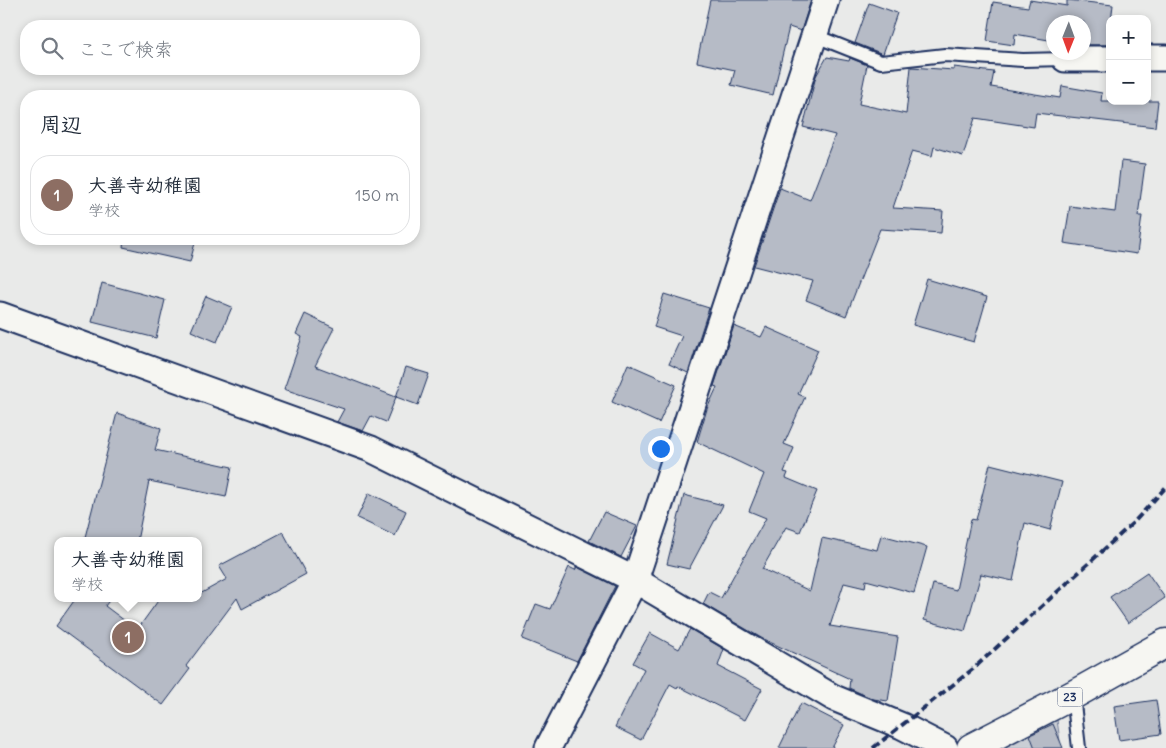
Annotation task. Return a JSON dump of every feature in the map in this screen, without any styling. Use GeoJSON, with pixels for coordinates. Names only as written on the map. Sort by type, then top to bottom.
{"type":"FeatureCollection","features":[{"type":"Feature","properties":{"kind":"main road","name":"23"},"geometry":{"type":"LineString","coordinates":[[972,748],[1166,643]]}},
{"type":"Feature","properties":{"kind":"street"},"geometry":{"type":"LineString","coordinates":[[548,748],[635,580],[826,0]]}},
{"type":"Feature","properties":{"kind":"street"},"geometry":{"type":"LineString","coordinates":[[1151,58],[1166,58]]}},
{"type":"Feature","properties":{"kind":"street"},"geometry":{"type":"LineString","coordinates":[[1091,59],[1106,59]]}},
{"type":"Feature","properties":{"kind":"street"},"geometry":{"type":"LineString","coordinates":[[0,315],[371,449],[635,580],[834,698],[902,726],[946,748]]}},
{"type":"Feature","properties":{"kind":"lane"},"geometry":{"type":"LineString","coordinates":[[813,36],[881,62],[945,55],[1023,60],[1046,59]]}},
{"type":"Feature","properties":{"kind":"lane"},"geometry":{"type":"LineString","coordinates":[[1073,695],[1079,748]]}},
{"type":"Feature","properties":{"kind":"shaded area"},"geometry":{"type":"Polygon","coordinates":[[[1056,713],[1061,748],[998,748],[1056,713]]]}},
{"type":"Feature","properties":{"kind":"building"},"geometry":{"type":"Polygon","coordinates":[[[710,0],[811,0],[801,31],[789,27],[773,95],[731,85],[735,70],[697,62],[710,0]]]}},
{"type":"Feature","properties":{"kind":"building"},"geometry":{"type":"Polygon","coordinates":[[[1030,0],[1067,6],[1067,0],[1113,5],[1112,15],[1106,15],[1106,45],[1091,45],[1091,15],[1046,15],[1046,40],[1015,34],[1014,45],[987,41],[993,2],[1028,7],[1030,0]]]}},
{"type":"Feature","properties":{"kind":"building"},"geometry":{"type":"Polygon","coordinates":[[[869,3],[897,13],[883,54],[855,43],[869,3]]]}},
{"type":"Feature","properties":{"kind":"building"},"geometry":{"type":"Polygon","coordinates":[[[827,57],[849,61],[850,58],[867,65],[859,104],[906,114],[911,67],[954,70],[954,67],[994,72],[991,87],[1060,98],[1062,86],[1102,93],[1101,101],[1106,101],[1106,105],[1151,105],[1151,101],[1158,101],[1155,127],[1036,113],[1034,127],[975,118],[963,156],[934,147],[932,156],[912,151],[893,208],[943,211],[941,233],[880,229],[846,316],[806,300],[813,281],[754,266],[780,188],[810,200],[835,135],[803,127],[816,76],[827,57]]]}},
{"type":"Feature","properties":{"kind":"building"},"geometry":{"type":"Polygon","coordinates":[[[1121,161],[1145,164],[1138,216],[1142,216],[1137,254],[1064,243],[1070,206],[1115,212],[1121,161]]]}},
{"type":"Feature","properties":{"kind":"building"},"geometry":{"type":"Polygon","coordinates":[[[123,245],[194,245],[190,262],[123,247],[123,245]]]}},
{"type":"Feature","properties":{"kind":"building"},"geometry":{"type":"Polygon","coordinates":[[[927,279],[987,297],[974,342],[913,325],[927,279]]]}},
{"type":"Feature","properties":{"kind":"building"},"geometry":{"type":"Polygon","coordinates":[[[102,283],[165,300],[156,338],[92,322],[102,283]]]}},
{"type":"Feature","properties":{"kind":"building"},"geometry":{"type":"Polygon","coordinates":[[[664,294],[709,308],[688,373],[669,364],[682,336],[654,327],[664,294]]]}},
{"type":"Feature","properties":{"kind":"building"},"geometry":{"type":"Polygon","coordinates":[[[206,296],[232,307],[217,342],[191,331],[206,296]]]}},
{"type":"Feature","properties":{"kind":"building"},"geometry":{"type":"Polygon","coordinates":[[[305,314],[334,328],[315,366],[396,397],[386,422],[371,416],[363,431],[337,422],[344,409],[284,389],[302,337],[296,334],[305,314]]]}},
{"type":"Feature","properties":{"kind":"building"},"geometry":{"type":"Polygon","coordinates":[[[734,326],[761,337],[766,327],[818,350],[798,394],[805,397],[784,444],[794,448],[784,472],[788,473],[786,478],[817,491],[800,532],[786,527],[762,569],[810,591],[822,538],[877,550],[881,535],[927,547],[914,593],[866,580],[865,588],[844,583],[830,626],[898,637],[888,701],[873,699],[849,688],[850,679],[763,639],[703,604],[709,592],[721,598],[766,518],[749,511],[764,474],[697,442],[707,409],[717,387],[714,386],[734,326]]]}},
{"type":"Feature","properties":{"kind":"building"},"geometry":{"type":"Polygon","coordinates":[[[628,364],[676,385],[659,423],[612,402],[628,364]]]}},
{"type":"Feature","properties":{"kind":"building"},"geometry":{"type":"Polygon","coordinates":[[[406,367],[429,374],[418,405],[396,397],[406,367]]]}},
{"type":"Feature","properties":{"kind":"building"},"geometry":{"type":"Polygon","coordinates":[[[117,413],[161,428],[155,450],[232,467],[226,497],[149,481],[138,537],[85,537],[117,413]]]}},
{"type":"Feature","properties":{"kind":"building"},"geometry":{"type":"Polygon","coordinates":[[[990,464],[1062,482],[1050,530],[1025,523],[1013,581],[981,574],[965,631],[924,620],[933,584],[956,590],[971,519],[976,520],[990,464]]]}},
{"type":"Feature","properties":{"kind":"building"},"geometry":{"type":"Polygon","coordinates":[[[369,493],[406,511],[395,536],[357,518],[369,493]]]}},
{"type":"Feature","properties":{"kind":"building"},"geometry":{"type":"Polygon","coordinates":[[[684,495],[723,505],[689,569],[667,564],[684,495]]]}},
{"type":"Feature","properties":{"kind":"building"},"geometry":{"type":"Polygon","coordinates":[[[604,512],[637,526],[621,557],[589,541],[604,512]]]}},
{"type":"Feature","properties":{"kind":"building"},"geometry":{"type":"Polygon","coordinates":[[[283,532],[306,574],[242,609],[237,598],[186,666],[190,669],[163,705],[56,626],[73,602],[108,602],[105,606],[137,630],[157,602],[202,602],[202,593],[227,579],[219,566],[283,532]]]}},
{"type":"Feature","properties":{"kind":"building"},"geometry":{"type":"Polygon","coordinates":[[[569,567],[575,570],[577,567],[615,586],[577,661],[522,639],[536,604],[550,609],[569,567]]]}},
{"type":"Feature","properties":{"kind":"building"},"geometry":{"type":"Polygon","coordinates":[[[1147,572],[1165,598],[1128,623],[1110,597],[1147,572]]]}},
{"type":"Feature","properties":{"kind":"building"},"geometry":{"type":"Polygon","coordinates":[[[690,629],[724,649],[718,666],[762,689],[745,720],[678,686],[677,688],[670,684],[641,740],[615,727],[644,669],[633,663],[650,633],[679,649],[690,629]]]}},
{"type":"Feature","properties":{"kind":"building"},"geometry":{"type":"Polygon","coordinates":[[[1156,700],[1161,734],[1119,740],[1114,706],[1156,700]]]}},
{"type":"Feature","properties":{"kind":"building"},"geometry":{"type":"Polygon","coordinates":[[[801,703],[844,725],[832,748],[779,748],[801,703]]]}},
{"type":"Feature","properties":{"kind":"building"},"geometry":{"type":"Polygon","coordinates":[[[1053,724],[1063,748],[1035,748],[1030,735],[1053,724]]]}},
{"type":"Feature","properties":{"kind":"railway"},"geometry":{"type":"LineString","coordinates":[[873,748],[973,669],[1135,521],[1166,487]]}},
{"type":"Feature","properties":{"kind":"place","name":"大善寺幼稚園"},"geometry":{"type":"Point","coordinates":[128,637]}}]}
